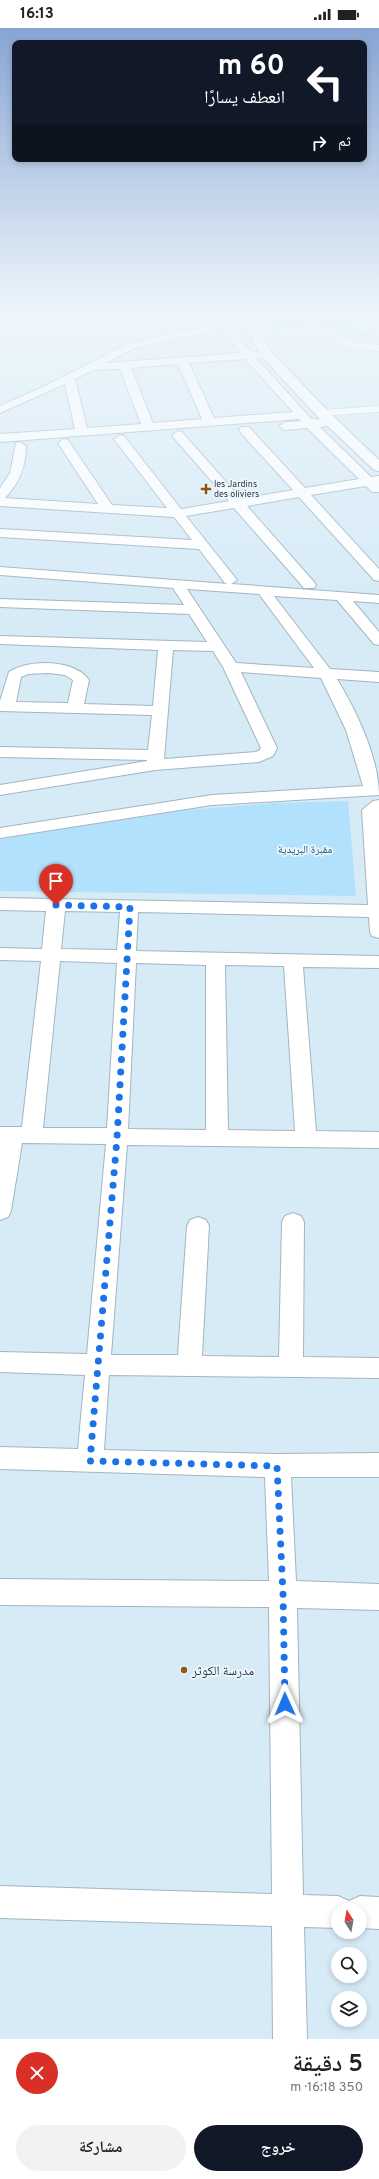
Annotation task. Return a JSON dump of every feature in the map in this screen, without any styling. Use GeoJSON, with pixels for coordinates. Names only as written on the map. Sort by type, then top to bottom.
{"type":"FeatureCollection","features":[{"type":"Feature","properties":{"kind":"street"},"geometry":{"type":"LineString","coordinates":[[76,408],[82,433]]}},
{"type":"Feature","properties":{"kind":"street"},"geometry":{"type":"LineString","coordinates":[[140,408],[148,428]]}},
{"type":"Feature","properties":{"kind":"street"},"geometry":{"type":"LineString","coordinates":[[203,408],[210,423]]}},
{"type":"Feature","properties":{"kind":"street"},"geometry":{"type":"LineString","coordinates":[[295,408],[374,481],[379,492]]}},
{"type":"Feature","properties":{"kind":"street"},"geometry":{"type":"LineString","coordinates":[[317,408],[379,467]]}},
{"type":"Feature","properties":{"kind":"street"},"geometry":{"type":"LineString","coordinates":[[0,438],[148,428],[322,413]]}},
{"type":"Feature","properties":{"kind":"street"},"geometry":{"type":"LineString","coordinates":[[0,448],[332,422]]}},
{"type":"Feature","properties":{"kind":"street"},"geometry":{"type":"LineString","coordinates":[[245,430],[379,577]]}},
{"type":"Feature","properties":{"kind":"street"},"geometry":{"type":"LineString","coordinates":[[178,435],[309,585]]}},
{"type":"Feature","properties":{"kind":"street"},"geometry":{"type":"LineString","coordinates":[[120,439],[230,580]]}},
{"type":"Feature","properties":{"kind":"street"},"geometry":{"type":"LineString","coordinates":[[64,443],[108,509]]}},
{"type":"Feature","properties":{"kind":"street"},"geometry":{"type":"LineString","coordinates":[[0,496],[15,478],[20,466],[20,446]]}},
{"type":"Feature","properties":{"kind":"street"},"geometry":{"type":"LineString","coordinates":[[0,502],[178,513],[374,481]]}},
{"type":"Feature","properties":{"kind":"street"},"geometry":{"type":"LineString","coordinates":[[0,533],[203,546]]}},
{"type":"Feature","properties":{"kind":"street"},"geometry":{"type":"LineString","coordinates":[[0,564],[379,589]]}},
{"type":"Feature","properties":{"kind":"street"},"geometry":{"type":"LineString","coordinates":[[0,571],[379,599]]}},
{"type":"Feature","properties":{"kind":"street"},"geometry":{"type":"LineString","coordinates":[[0,752],[156,760],[259,757],[269,751],[232,666],[177,584]]}},
{"type":"Feature","properties":{"kind":"street"},"geometry":{"type":"LineString","coordinates":[[263,590],[325,673],[354,728],[377,795],[371,810],[371,814],[379,932]]}},
{"type":"Feature","properties":{"kind":"street"},"geometry":{"type":"LineString","coordinates":[[341,596],[379,642]]}},
{"type":"Feature","properties":{"kind":"street"},"geometry":{"type":"LineString","coordinates":[[0,603],[194,610]]}},
{"type":"Feature","properties":{"kind":"street"},"geometry":{"type":"LineString","coordinates":[[0,640],[219,647]]}},
{"type":"Feature","properties":{"kind":"street"},"geometry":{"type":"LineString","coordinates":[[156,760],[166,646]]}},
{"type":"Feature","properties":{"kind":"street"},"geometry":{"type":"LineString","coordinates":[[232,666],[379,677]]}},
{"type":"Feature","properties":{"kind":"street"},"geometry":{"type":"LineString","coordinates":[[75,708],[81,680],[78,674],[69,671],[33,668],[23,669],[14,675],[3,706],[160,711]]}},
{"type":"Feature","properties":{"kind":"street"},"geometry":{"type":"LineString","coordinates":[[0,790],[156,760]]}},
{"type":"Feature","properties":{"kind":"street"},"geometry":{"type":"LineString","coordinates":[[0,833],[212,800],[377,795]]}},
{"type":"Feature","properties":{"kind":"street"},"geometry":{"type":"LineString","coordinates":[[0,904],[378,911]]}},
{"type":"Feature","properties":{"kind":"street"},"geometry":{"type":"LineString","coordinates":[[0,1211],[51,956],[56,905]]}},
{"type":"Feature","properties":{"kind":"street"},"geometry":{"type":"LineString","coordinates":[[90,1461],[117,1138],[130,907]]}},
{"type":"Feature","properties":{"kind":"street"},"geometry":{"type":"LineString","coordinates":[[0,954],[379,962]]}},
{"type":"Feature","properties":{"kind":"street"},"geometry":{"type":"LineString","coordinates":[[215,959],[217,1139]]}},
{"type":"Feature","properties":{"kind":"street"},"geometry":{"type":"LineString","coordinates":[[293,960],[306,1140]]}},
{"type":"Feature","properties":{"kind":"street"},"geometry":{"type":"LineString","coordinates":[[15,1136],[379,1140]]}},
{"type":"Feature","properties":{"kind":"street"},"geometry":{"type":"LineString","coordinates":[[291,1367],[293,1222]]}},
{"type":"Feature","properties":{"kind":"street"},"geometry":{"type":"LineString","coordinates":[[189,1366],[198,1226]]}},
{"type":"Feature","properties":{"kind":"street"},"geometry":{"type":"LineString","coordinates":[[0,1362],[98,1365],[379,1368]]}},
{"type":"Feature","properties":{"kind":"street"},"geometry":{"type":"LineString","coordinates":[[0,1458],[277,1466],[379,1465]]}},
{"type":"Feature","properties":{"kind":"street"},"geometry":{"type":"LineString","coordinates":[[277,1466],[283,1594],[290,2039]]}},
{"type":"Feature","properties":{"kind":"street"},"geometry":{"type":"LineString","coordinates":[[0,1592],[283,1594],[379,1597]]}},
{"type":"Feature","properties":{"kind":"street"},"geometry":{"type":"LineString","coordinates":[[0,1902],[331,1912]]}},
{"type":"Feature","properties":{"kind":"street"},"geometry":{"type":"LineString","coordinates":[[367,1912],[379,1913]]}},
{"type":"Feature","properties":{"kind":"lane"},"geometry":{"type":"LineString","coordinates":[[322,413],[379,408]]}},
{"type":"Feature","properties":{"kind":"green space","name":"مقبرة البريدية"},"geometry":{"type":"Polygon","coordinates":[[[348,801],[356,896],[0,891],[0,839],[185,810],[275,803],[348,801]]]}},
{"type":"Feature","properties":{"kind":"place","name":"les Jardins des oliviers"},"geometry":{"type":"Point","coordinates":[206,489]}},
{"type":"Feature","properties":{"kind":"place","name":"مدرسة الكوثر"},"geometry":{"type":"Point","coordinates":[184,1670]}},
{"type":"Feature","properties":{"kind":"route"},"geometry":{"type":"LineString","coordinates":[[56,905],[130,907],[117,1138],[90,1461],[277,1466],[283,1594],[285,1704]]}}]}
